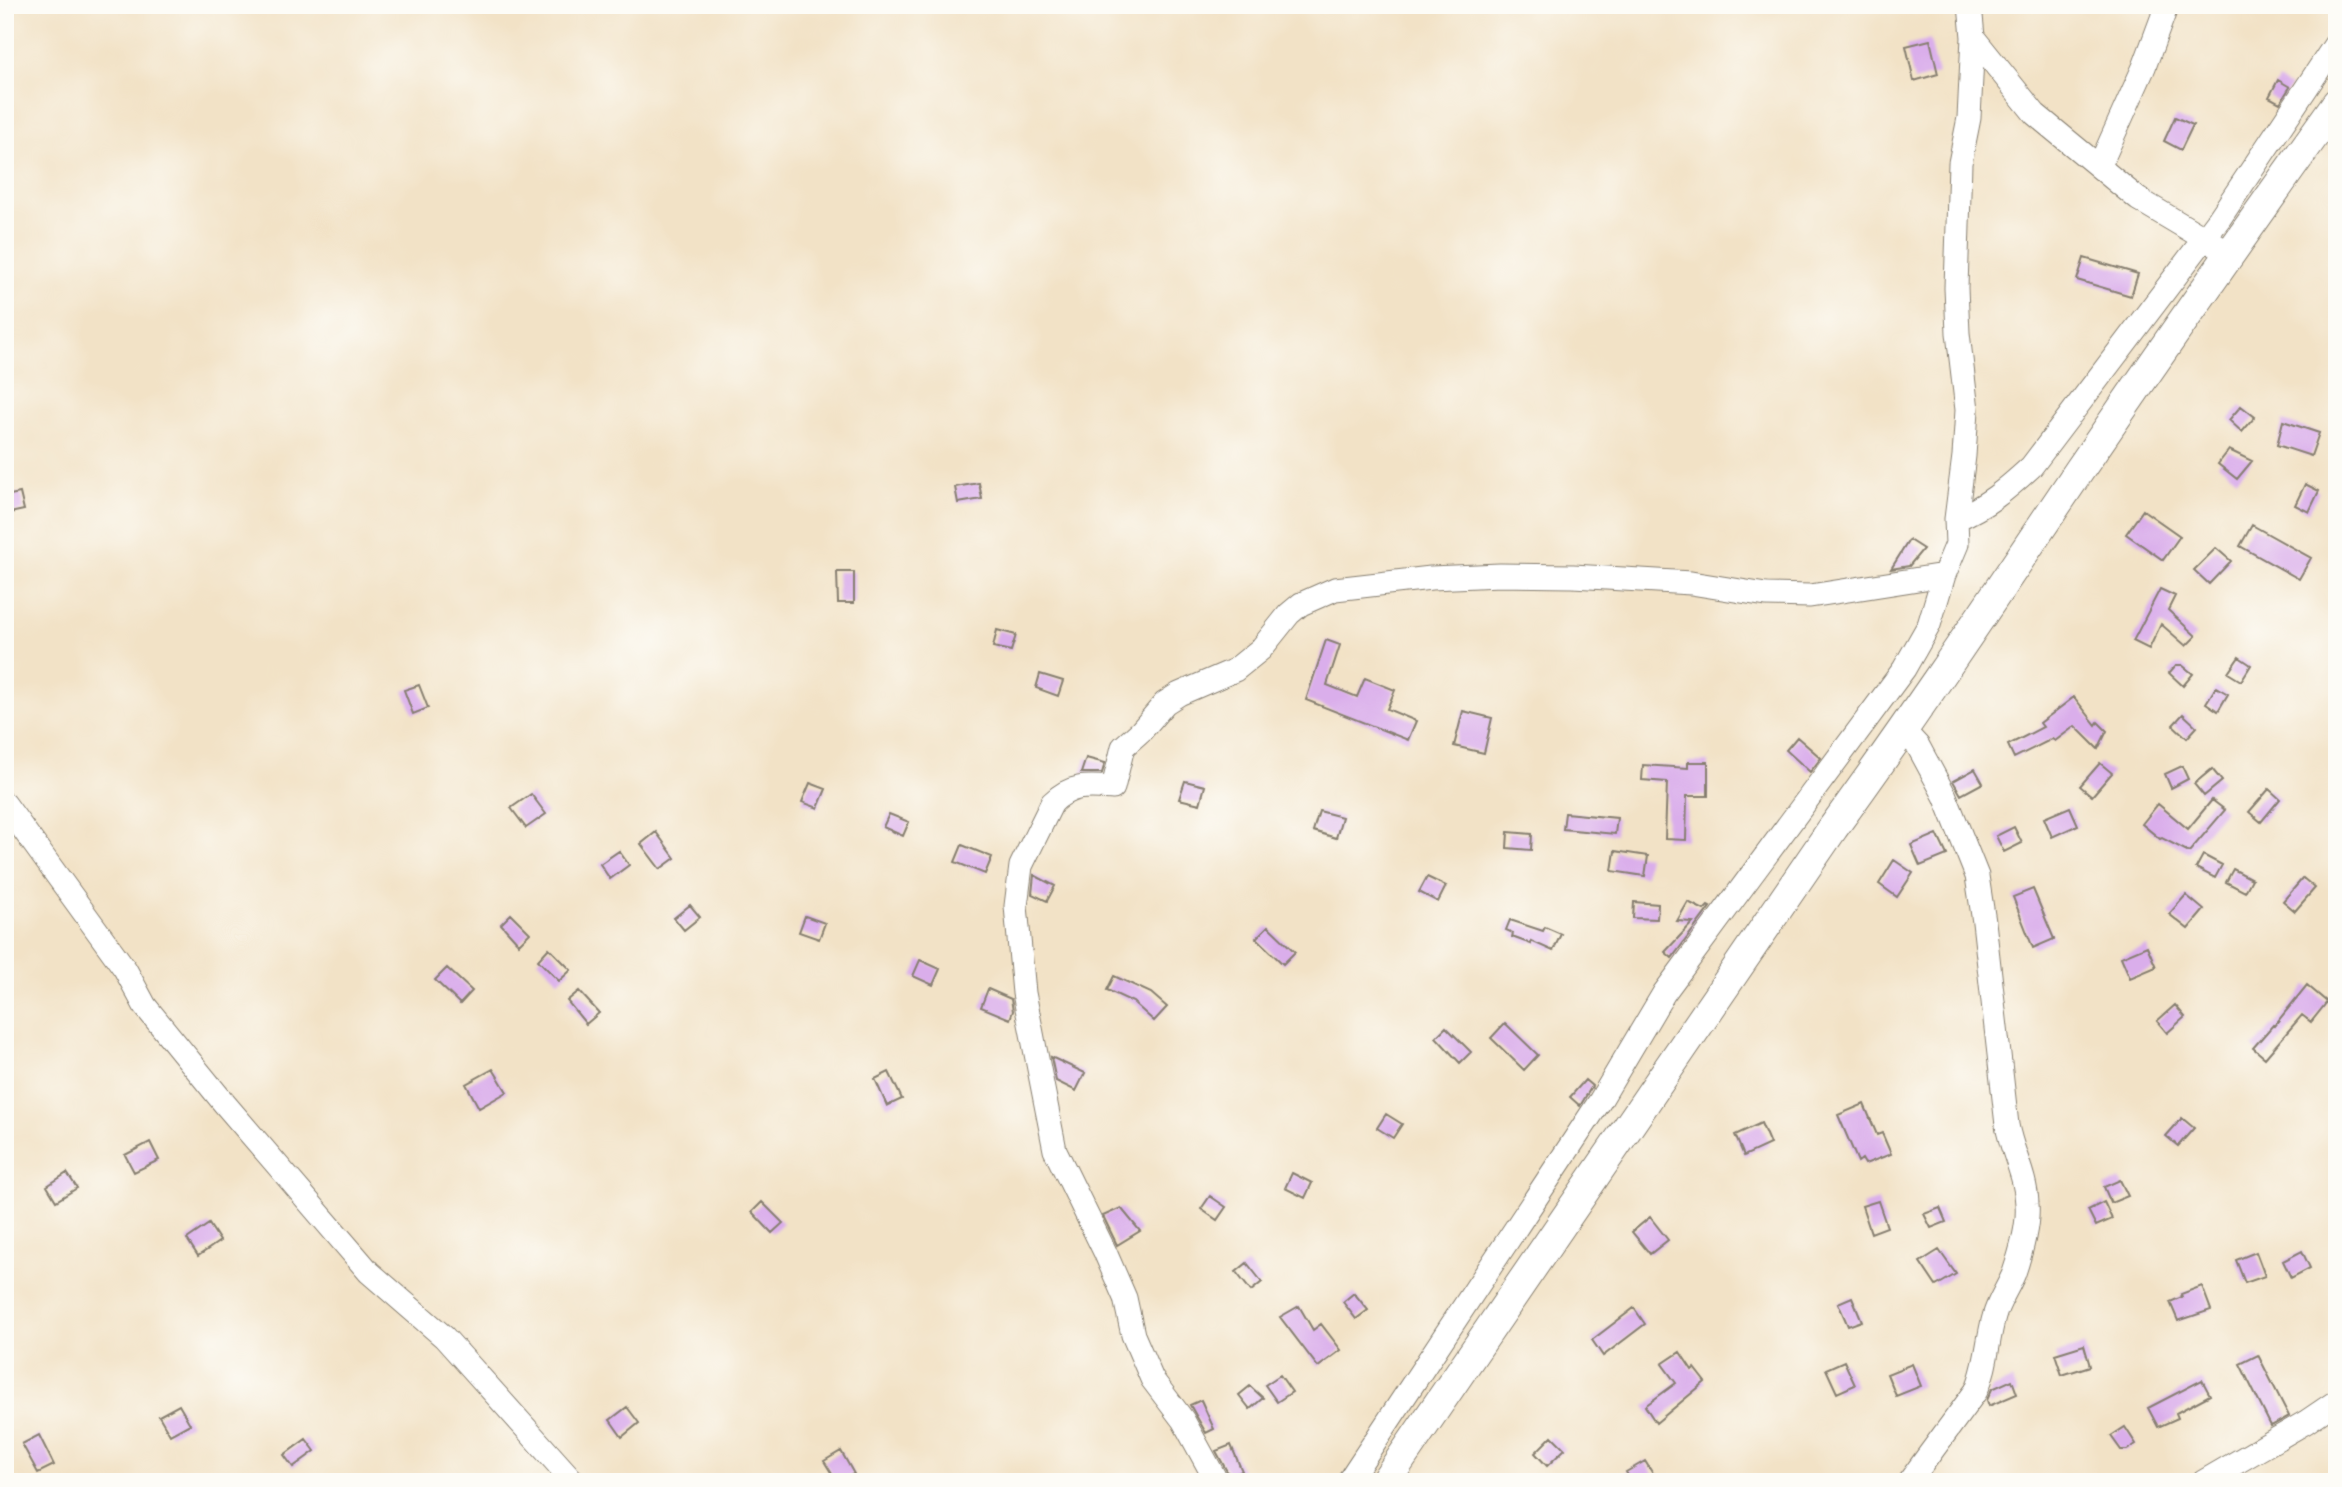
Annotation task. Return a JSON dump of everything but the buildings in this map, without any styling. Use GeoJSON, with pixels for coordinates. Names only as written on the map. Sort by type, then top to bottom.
{"type":"FeatureCollection","features":[{"type":"Feature","properties":{"kind":"main road"},"geometry":{"type":"LineString","coordinates":[[1385,1482],[1833,828],[1904,731],[2217,246],[2337,103]]}},
{"type":"Feature","properties":{"kind":"street"},"geometry":{"type":"LineString","coordinates":[[1348,1482],[1600,1101],[1664,993],[1904,668],[1929,625],[1944,575],[1957,544],[1956,519],[1964,456],[1967,410],[1956,288],[1960,163],[1969,118],[1973,37],[1970,5]]}},
{"type":"Feature","properties":{"kind":"street"},"geometry":{"type":"LineString","coordinates":[[2100,165],[2144,67],[2167,5]]}},
{"type":"Feature","properties":{"kind":"street"},"geometry":{"type":"LineString","coordinates":[[1973,37],[2035,114],[2138,199],[2217,246]]}},
{"type":"Feature","properties":{"kind":"street"},"geometry":{"type":"LineString","coordinates":[[1956,519],[1998,498],[2031,467],[2217,246],[2337,43]]}},
{"type":"Feature","properties":{"kind":"street"},"geometry":{"type":"LineString","coordinates":[[1217,1482],[1183,1420],[1152,1379],[1133,1335],[1125,1298],[1055,1150],[1024,993],[1016,906],[1021,866],[1052,803],[1059,796],[1081,786],[1113,788],[1123,747],[1165,704],[1179,694],[1235,670],[1261,649],[1289,614],[1301,604],[1335,589],[1431,578],[1573,576],[1691,583],[1766,595],[1797,596],[1837,593],[1944,575]]}},
{"type":"Feature","properties":{"kind":"street"},"geometry":{"type":"LineString","coordinates":[[1904,731],[1918,746],[1936,779],[1964,839],[1977,876],[2007,1125],[2010,1142],[2026,1182],[2028,1207],[2013,1273],[1993,1318],[1983,1377],[1976,1391],[1909,1482]]}},
{"type":"Feature","properties":{"kind":"street"},"geometry":{"type":"LineString","coordinates":[[5,804],[125,969],[145,1006],[224,1103],[369,1272],[444,1337],[574,1482]]}},
{"type":"Feature","properties":{"kind":"street"},"geometry":{"type":"LineString","coordinates":[[2203,1482],[2337,1401]]}}]}
